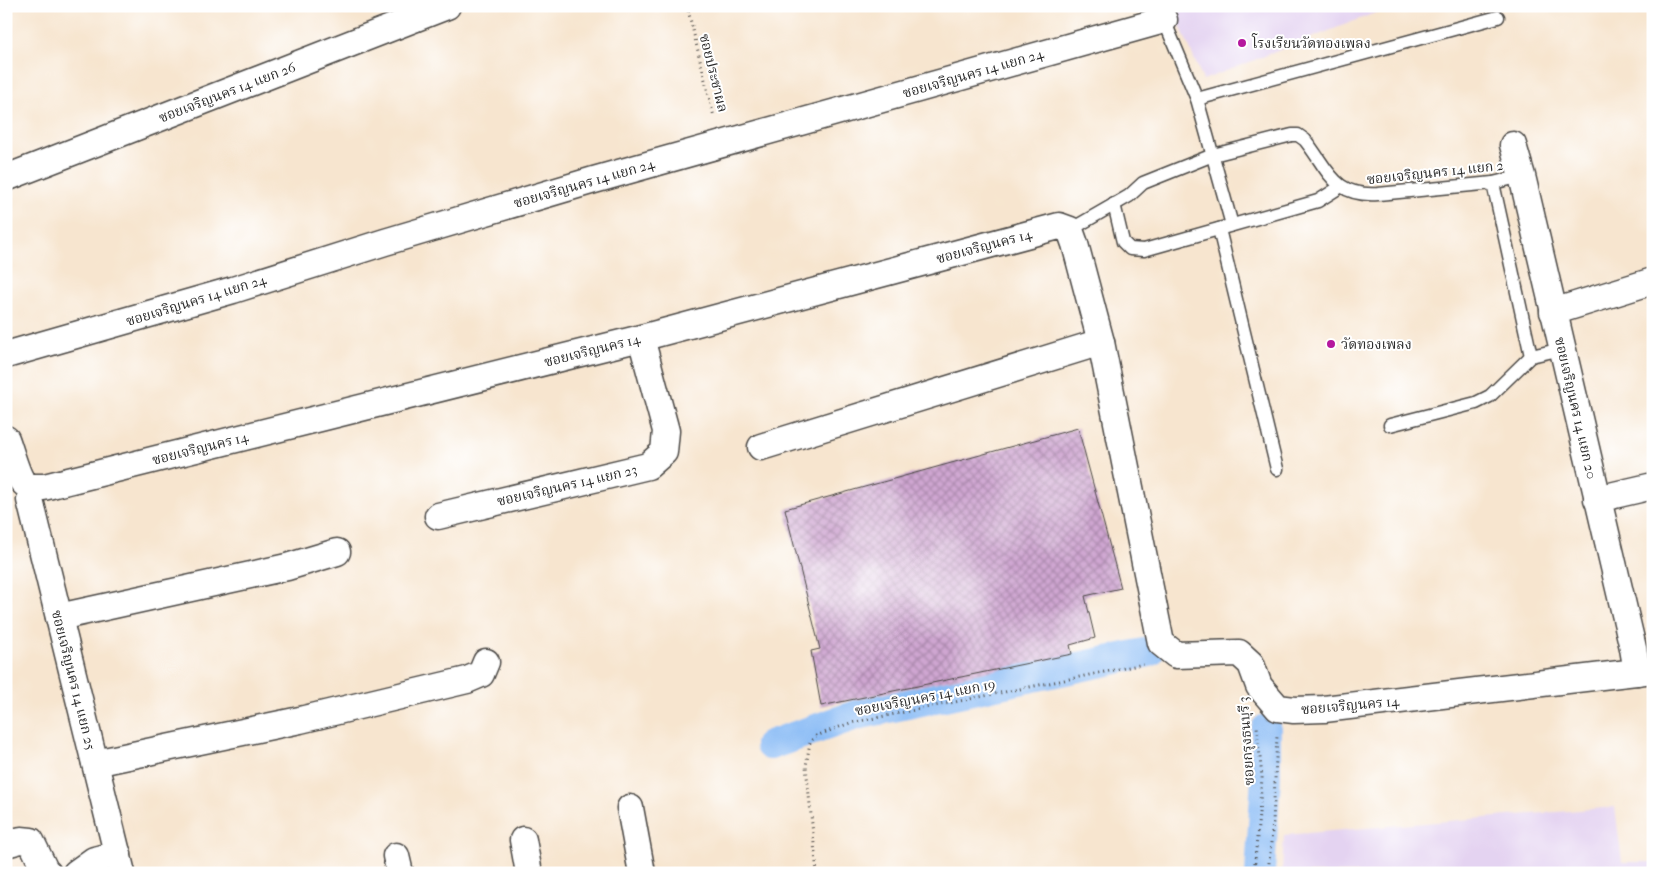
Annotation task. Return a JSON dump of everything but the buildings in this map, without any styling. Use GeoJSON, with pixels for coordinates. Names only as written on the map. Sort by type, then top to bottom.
{"type":"FeatureCollection","features":[{"type":"Feature","properties":{"kind":"street","name":"ซอยเจริญนคร 14 แยก 26"},"geometry":{"type":"LineString","coordinates":[[6,178],[447,6]]}},
{"type":"Feature","properties":{"kind":"street","name":"ซอยเจริญนคร 14 แยก 24"},"geometry":{"type":"LineString","coordinates":[[6,356],[1160,13]]}},
{"type":"Feature","properties":{"kind":"street","name":"ซอยเจริญนคร 14 แยก 20"},"geometry":{"type":"LineString","coordinates":[[1513,146],[1522,176],[1633,648],[1645,671]]}},
{"type":"Feature","properties":{"kind":"street","name":"ซอยเจริญนคร 14"},"geometry":{"type":"LineString","coordinates":[[32,487],[44,487],[641,338],[1059,226],[1070,230]]}},
{"type":"Feature","properties":{"kind":"street"},"geometry":{"type":"LineString","coordinates":[[1070,230],[1101,342],[1161,643],[1176,655],[1239,653],[1251,664],[1260,686],[1278,708]]}},
{"type":"Feature","properties":{"kind":"street"},"geometry":{"type":"LineString","coordinates":[[1553,312],[1653,282]]}},
{"type":"Feature","properties":{"kind":"street","name":"ซอยเจริญนคร 14 แยก 23"},"geometry":{"type":"LineString","coordinates":[[438,516],[648,466],[664,452],[666,431],[641,338]]}},
{"type":"Feature","properties":{"kind":"street"},"geometry":{"type":"LineString","coordinates":[[761,447],[1101,342]]}},
{"type":"Feature","properties":{"kind":"street"},"geometry":{"type":"LineString","coordinates":[[6,439],[24,484],[32,487]]}},
{"type":"Feature","properties":{"kind":"street"},"geometry":{"type":"LineString","coordinates":[[1597,499],[1653,486]]}},
{"type":"Feature","properties":{"kind":"street","name":"ซอยเจริญนคร 14 แยก 25"},"geometry":{"type":"LineString","coordinates":[[32,487],[30,500],[120,864]]}},
{"type":"Feature","properties":{"kind":"street"},"geometry":{"type":"LineString","coordinates":[[59,617],[287,567],[337,552]]}},
{"type":"Feature","properties":{"kind":"street"},"geometry":{"type":"LineString","coordinates":[[95,763],[300,720],[467,680],[481,674],[486,662]]}},
{"type":"Feature","properties":{"kind":"street","name":"ซอยเจริญนคร 14"},"geometry":{"type":"LineString","coordinates":[[1278,708],[1294,710],[1324,709],[1645,671]]}},
{"type":"Feature","properties":{"kind":"street"},"geometry":{"type":"LineString","coordinates":[[630,808],[642,873]]}},
{"type":"Feature","properties":{"kind":"street"},"geometry":{"type":"LineString","coordinates":[[6,844],[21,840],[31,841],[48,873]]}},
{"type":"Feature","properties":{"kind":"street"},"geometry":{"type":"LineString","coordinates":[[523,840],[529,873]]}},
{"type":"Feature","properties":{"kind":"street"},"geometry":{"type":"LineString","coordinates":[[76,873],[94,860],[120,864]]}},
{"type":"Feature","properties":{"kind":"lane"},"geometry":{"type":"LineString","coordinates":[[1160,13],[1197,99],[1232,225]]}},
{"type":"Feature","properties":{"kind":"lane"},"geometry":{"type":"LineString","coordinates":[[1197,99],[1498,17]]}},
{"type":"Feature","properties":{"kind":"lane"},"geometry":{"type":"LineString","coordinates":[[1070,230],[1114,204],[1129,196],[1143,183],[1213,155],[1288,136],[1296,135],[1305,140],[1340,187],[1318,201],[1144,250],[1130,249],[1123,242],[1114,204]]}},
{"type":"Feature","properties":{"kind":"lane","name":"ซอยเจริญนคร 14 แยก 2"},"geometry":{"type":"LineString","coordinates":[[1340,187],[1369,195],[1493,182],[1522,176]]}},
{"type":"Feature","properties":{"kind":"lane"},"geometry":{"type":"LineString","coordinates":[[1493,182],[1532,356]]}},
{"type":"Feature","properties":{"kind":"lane"},"geometry":{"type":"LineString","coordinates":[[1219,229],[1277,469]]}},
{"type":"Feature","properties":{"kind":"lane"},"geometry":{"type":"LineString","coordinates":[[1390,425],[1476,403],[1490,396],[1532,356],[1562,349]]}},
{"type":"Feature","properties":{"kind":"path","name":"ซอยประชาผล"},"geometry":{"type":"LineString","coordinates":[[687,6],[720,144]]}},
{"type":"Feature","properties":{"kind":"path","name":"ซอยเจริญนคร 14 แยก 19"},"geometry":{"type":"LineString","coordinates":[[817,873],[806,766],[810,742],[816,736],[850,723],[1156,662],[1176,655]]}},
{"type":"Feature","properties":{"kind":"path","name":"ซอยกรุงธนบุรี 3"},"geometry":{"type":"LineString","coordinates":[[1268,873],[1276,782],[1278,708]]}},
{"type":"Feature","properties":{"kind":"path","name":"ซอยกรุงธนบุรี 3"},"geometry":{"type":"LineString","coordinates":[[1254,873],[1262,778],[1257,725]]}},
{"type":"Feature","properties":{"kind":"shaded area","name":"โรงเรียนวัดทองเพลง"},"geometry":{"type":"Polygon","coordinates":[[[1172,6],[1393,6],[1203,80],[1172,6]]]}},
{"type":"Feature","properties":{"kind":"shaded area"},"geometry":{"type":"Polygon","coordinates":[[[1615,807],[1622,862],[1653,862],[1653,873],[1282,873],[1284,835],[1615,807]]]}},
{"type":"Feature","properties":{"kind":"waterway"},"geometry":{"type":"LineString","coordinates":[[770,745],[856,715],[1149,652]]}},
{"type":"Feature","properties":{"kind":"waterway"},"geometry":{"type":"LineString","coordinates":[[1260,873],[1266,777],[1266,729]]}},
{"type":"Feature","properties":{"kind":"place","name":"โรงเรียนวัดทองเพลง"},"geometry":{"type":"Point","coordinates":[1242,43]}},
{"type":"Feature","properties":{"kind":"place","name":"วัดทองเพลง"},"geometry":{"type":"Point","coordinates":[1331,344]}}]}
